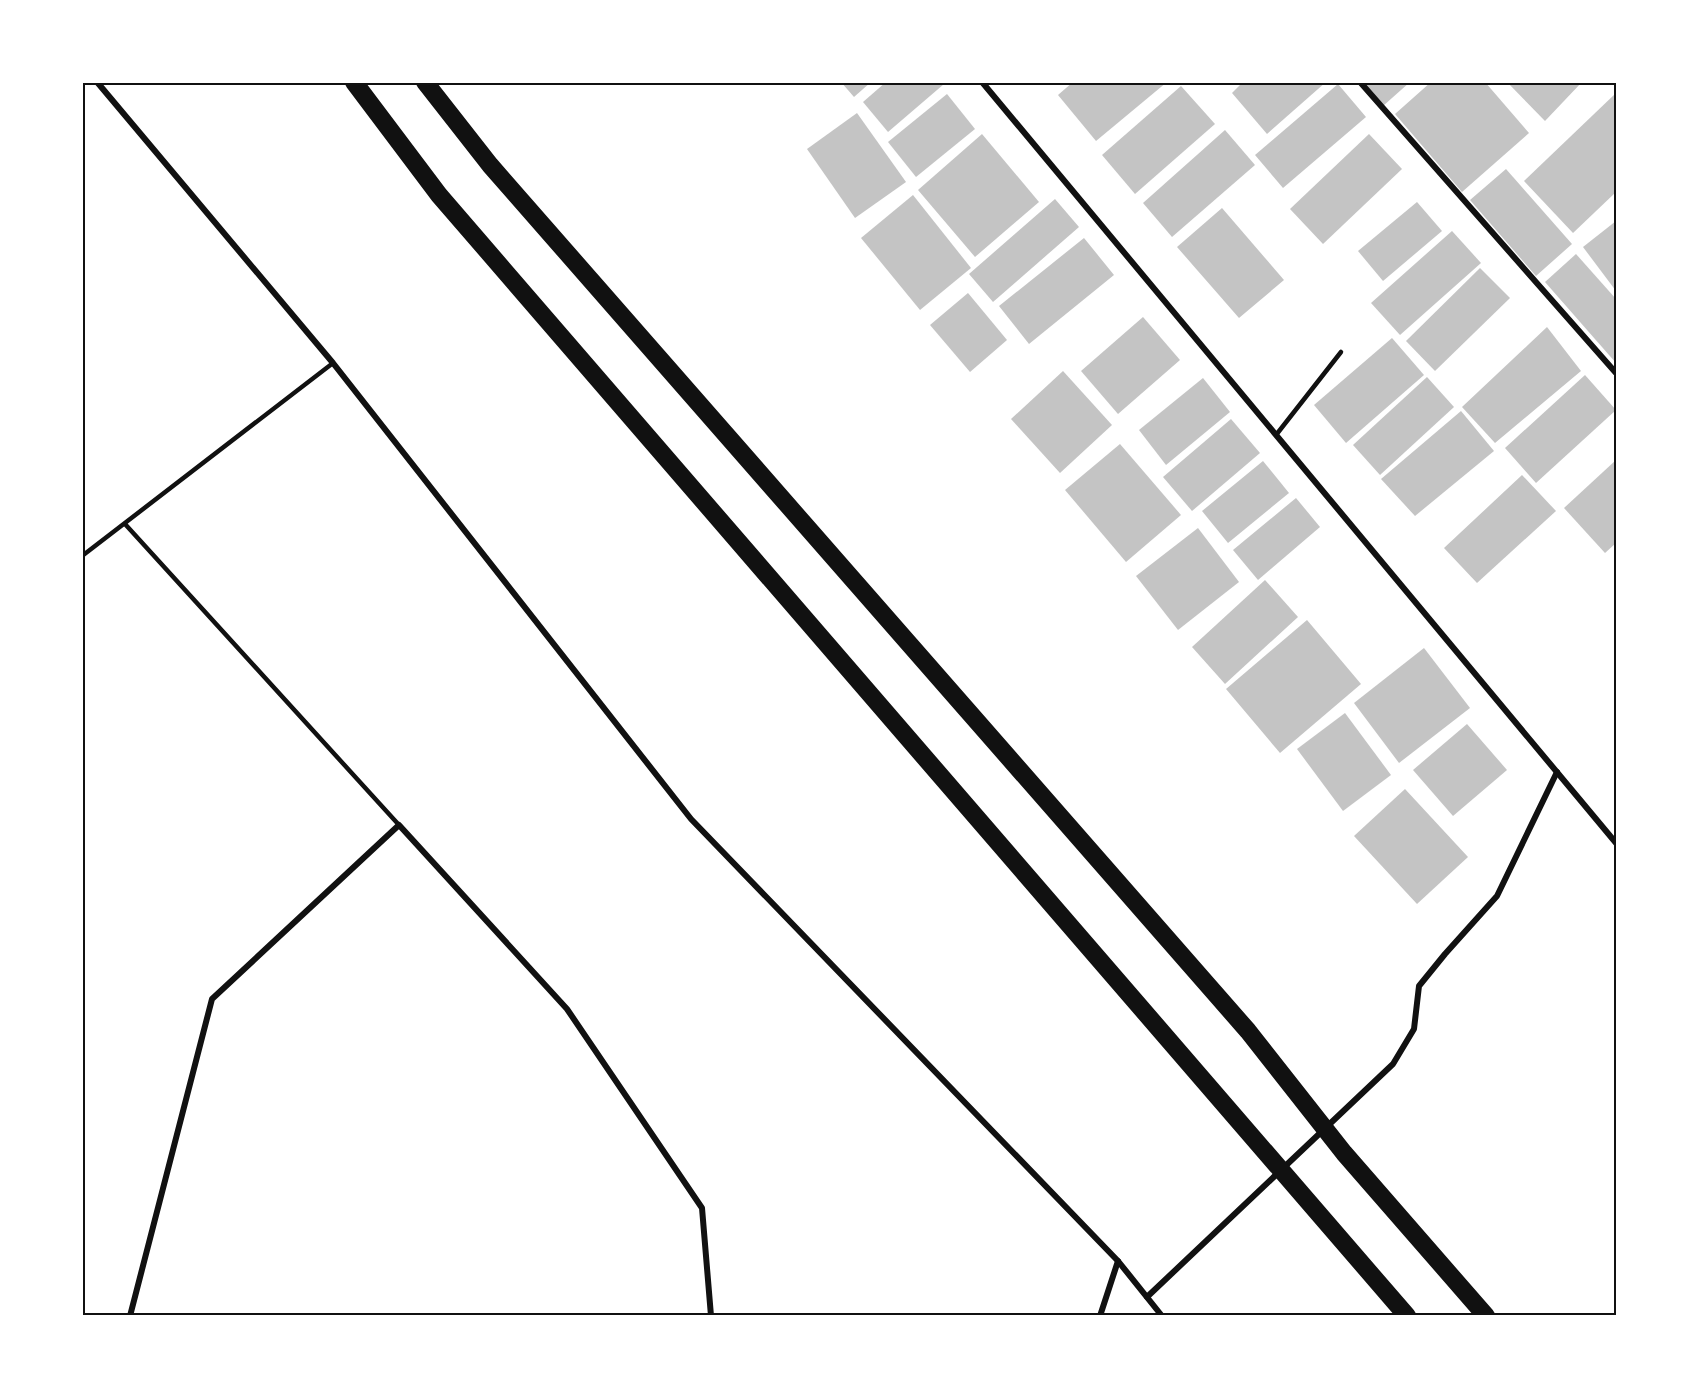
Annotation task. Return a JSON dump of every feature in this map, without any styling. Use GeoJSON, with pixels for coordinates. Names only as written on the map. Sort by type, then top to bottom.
{"type":"FeatureCollection","features":[{"type":"Feature","properties":{"kind":"highway"},"geometry":{"type":"LineString","coordinates":[[354,82],[440,195],[1407,1316]]}},
{"type":"Feature","properties":{"kind":"highway"},"geometry":{"type":"LineString","coordinates":[[425,82],[490,165],[1248,1030],[1344,1153],[1485,1316]]}},
{"type":"Feature","properties":{"kind":"street"},"geometry":{"type":"LineString","coordinates":[[97,82],[333,363],[691,819],[1118,1261],[1162,1316]]}},
{"type":"Feature","properties":{"kind":"street"},"geometry":{"type":"LineString","coordinates":[[982,82],[1617,843]]}},
{"type":"Feature","properties":{"kind":"street"},"geometry":{"type":"LineString","coordinates":[[1360,82],[1617,373]]}},
{"type":"Feature","properties":{"kind":"street"},"geometry":{"type":"LineString","coordinates":[[1147,1297],[1393,1064],[1414,1029],[1419,986],[1497,896],[1557,772]]}},
{"type":"Feature","properties":{"kind":"street"},"geometry":{"type":"LineString","coordinates":[[130,1316],[212,999],[399,825],[567,1009],[702,1209],[711,1316]]}},
{"type":"Feature","properties":{"kind":"street"},"geometry":{"type":"LineString","coordinates":[[1100,1316],[1118,1261]]}},
{"type":"Feature","properties":{"kind":"lane"},"geometry":{"type":"LineString","coordinates":[[1276,435],[1341,352]]}},
{"type":"Feature","properties":{"kind":"lane"},"geometry":{"type":"LineString","coordinates":[[82,556],[333,363]]}},
{"type":"Feature","properties":{"kind":"lane"},"geometry":{"type":"LineString","coordinates":[[125,524],[399,825]]}},
{"type":"Feature","properties":{"kind":"building"},"geometry":{"type":"Polygon","coordinates":[[[841,82],[871,82],[854,97],[841,82]]]}},
{"type":"Feature","properties":{"kind":"building"},"geometry":{"type":"Polygon","coordinates":[[[886,82],[942,82],[944,84],[888,132],[863,102],[886,82]]]}},
{"type":"Feature","properties":{"kind":"building"},"geometry":{"type":"Polygon","coordinates":[[[1073,82],[1167,82],[1096,141],[1058,95],[1073,82]]]}},
{"type":"Feature","properties":{"kind":"building"},"geometry":{"type":"Polygon","coordinates":[[[1243,82],[1326,82],[1267,134],[1232,93],[1243,82]]]}},
{"type":"Feature","properties":{"kind":"building"},"geometry":{"type":"Polygon","coordinates":[[[1363,82],[1410,82],[1383,106],[1363,82]]]}},
{"type":"Feature","properties":{"kind":"building"},"geometry":{"type":"Polygon","coordinates":[[[1431,82],[1485,82],[1529,133],[1462,192],[1395,114],[1431,82]]]}},
{"type":"Feature","properties":{"kind":"building"},"geometry":{"type":"Polygon","coordinates":[[[1507,82],[1582,82],[1545,121],[1507,82]]]}},
{"type":"Feature","properties":{"kind":"building"},"geometry":{"type":"Polygon","coordinates":[[[1338,84],[1366,117],[1283,188],[1255,155],[1338,84]]]}},
{"type":"Feature","properties":{"kind":"building"},"geometry":{"type":"Polygon","coordinates":[[[1181,86],[1215,124],[1135,194],[1102,155],[1181,86]]]}},
{"type":"Feature","properties":{"kind":"building"},"geometry":{"type":"Polygon","coordinates":[[[1616,93],[1616,192],[1573,233],[1524,181],[1616,93]]]}},
{"type":"Feature","properties":{"kind":"building"},"geometry":{"type":"Polygon","coordinates":[[[947,94],[975,129],[916,177],[888,142],[947,94]]]}},
{"type":"Feature","properties":{"kind":"building"},"geometry":{"type":"Polygon","coordinates":[[[857,113],[906,182],[855,218],[807,149],[857,113]]]}},
{"type":"Feature","properties":{"kind":"building"},"geometry":{"type":"Polygon","coordinates":[[[1225,130],[1255,165],[1172,237],[1143,203],[1225,130]]]}},
{"type":"Feature","properties":{"kind":"building"},"geometry":{"type":"Polygon","coordinates":[[[982,134],[1039,202],[975,257],[918,190],[982,134]]]}},
{"type":"Feature","properties":{"kind":"building"},"geometry":{"type":"Polygon","coordinates":[[[1369,134],[1402,169],[1323,244],[1290,209],[1369,134]]]}},
{"type":"Feature","properties":{"kind":"building"},"geometry":{"type":"Polygon","coordinates":[[[1506,169],[1572,244],[1536,276],[1470,200],[1506,169]]]}},
{"type":"Feature","properties":{"kind":"building"},"geometry":{"type":"Polygon","coordinates":[[[913,195],[971,268],[920,310],[861,238],[913,195]]]}},
{"type":"Feature","properties":{"kind":"building"},"geometry":{"type":"Polygon","coordinates":[[[1055,199],[1079,227],[993,302],[969,274],[1055,199]]]}},
{"type":"Feature","properties":{"kind":"building"},"geometry":{"type":"Polygon","coordinates":[[[1417,202],[1442,231],[1383,281],[1358,251],[1417,202]]]}},
{"type":"Feature","properties":{"kind":"building"},"geometry":{"type":"Polygon","coordinates":[[[1222,208],[1284,280],[1239,318],[1177,247],[1222,208]]]}},
{"type":"Feature","properties":{"kind":"building"},"geometry":{"type":"Polygon","coordinates":[[[1616,221],[1616,291],[1583,247],[1616,221]]]}},
{"type":"Feature","properties":{"kind":"building"},"geometry":{"type":"Polygon","coordinates":[[[1452,231],[1481,263],[1400,335],[1371,303],[1452,231]]]}},
{"type":"Feature","properties":{"kind":"building"},"geometry":{"type":"Polygon","coordinates":[[[1084,238],[1114,275],[1029,344],[999,306],[1084,238]]]}},
{"type":"Feature","properties":{"kind":"building"},"geometry":{"type":"Polygon","coordinates":[[[1576,254],[1616,299],[1616,363],[1545,282],[1576,254]]]}},
{"type":"Feature","properties":{"kind":"building"},"geometry":{"type":"Polygon","coordinates":[[[1480,268],[1510,298],[1435,371],[1406,341],[1480,268]]]}},
{"type":"Feature","properties":{"kind":"building"},"geometry":{"type":"Polygon","coordinates":[[[968,293],[1007,340],[970,372],[930,325],[968,293]]]}},
{"type":"Feature","properties":{"kind":"building"},"geometry":{"type":"Polygon","coordinates":[[[1143,317],[1180,360],[1118,414],[1081,371],[1143,317]]]}},
{"type":"Feature","properties":{"kind":"building"},"geometry":{"type":"Polygon","coordinates":[[[1547,327],[1581,371],[1495,443],[1462,407],[1547,327]]]}},
{"type":"Feature","properties":{"kind":"building"},"geometry":{"type":"Polygon","coordinates":[[[1392,338],[1424,375],[1346,443],[1314,405],[1392,338]]]}},
{"type":"Feature","properties":{"kind":"building"},"geometry":{"type":"Polygon","coordinates":[[[1063,371],[1112,425],[1060,473],[1011,419],[1063,371]]]}},
{"type":"Feature","properties":{"kind":"building"},"geometry":{"type":"Polygon","coordinates":[[[1585,375],[1616,410],[1536,483],[1505,448],[1585,375]]]}},
{"type":"Feature","properties":{"kind":"building"},"geometry":{"type":"Polygon","coordinates":[[[1427,377],[1454,407],[1380,475],[1353,445],[1427,377]]]}},
{"type":"Feature","properties":{"kind":"building"},"geometry":{"type":"Polygon","coordinates":[[[1203,378],[1230,412],[1166,465],[1139,430],[1203,378]]]}},
{"type":"Feature","properties":{"kind":"building"},"geometry":{"type":"Polygon","coordinates":[[[1461,411],[1494,451],[1415,516],[1381,479],[1461,411]]]}},
{"type":"Feature","properties":{"kind":"building"},"geometry":{"type":"Polygon","coordinates":[[[1231,419],[1260,453],[1192,511],[1163,477],[1231,419]]]}},
{"type":"Feature","properties":{"kind":"building"},"geometry":{"type":"Polygon","coordinates":[[[1120,444],[1181,515],[1126,562],[1065,490],[1120,444]]]}},
{"type":"Feature","properties":{"kind":"building"},"geometry":{"type":"Polygon","coordinates":[[[1616,460],[1616,543],[1605,553],[1564,508],[1616,460]]]}},
{"type":"Feature","properties":{"kind":"building"},"geometry":{"type":"Polygon","coordinates":[[[1263,461],[1289,493],[1228,543],[1202,511],[1263,461]]]}},
{"type":"Feature","properties":{"kind":"building"},"geometry":{"type":"Polygon","coordinates":[[[1522,475],[1556,511],[1477,583],[1444,548],[1522,475]]]}},
{"type":"Feature","properties":{"kind":"building"},"geometry":{"type":"Polygon","coordinates":[[[1296,498],[1320,527],[1258,580],[1233,550],[1296,498]]]}},
{"type":"Feature","properties":{"kind":"building"},"geometry":{"type":"Polygon","coordinates":[[[1198,528],[1239,582],[1178,630],[1136,576],[1198,528]]]}},
{"type":"Feature","properties":{"kind":"building"},"geometry":{"type":"Polygon","coordinates":[[[1265,580],[1298,617],[1225,684],[1192,647],[1265,580]]]}},
{"type":"Feature","properties":{"kind":"building"},"geometry":{"type":"Polygon","coordinates":[[[1307,620],[1361,684],[1280,753],[1226,689],[1307,620]]]}},
{"type":"Feature","properties":{"kind":"building"},"geometry":{"type":"Polygon","coordinates":[[[1424,648],[1470,708],[1399,763],[1354,703],[1424,648]]]}},
{"type":"Feature","properties":{"kind":"building"},"geometry":{"type":"Polygon","coordinates":[[[1345,713],[1391,775],[1343,811],[1297,749],[1345,713]]]}},
{"type":"Feature","properties":{"kind":"building"},"geometry":{"type":"Polygon","coordinates":[[[1467,724],[1507,770],[1453,816],[1413,770],[1467,724]]]}},
{"type":"Feature","properties":{"kind":"building"},"geometry":{"type":"Polygon","coordinates":[[[1405,789],[1468,857],[1417,904],[1354,836],[1405,789]]]}}]}
